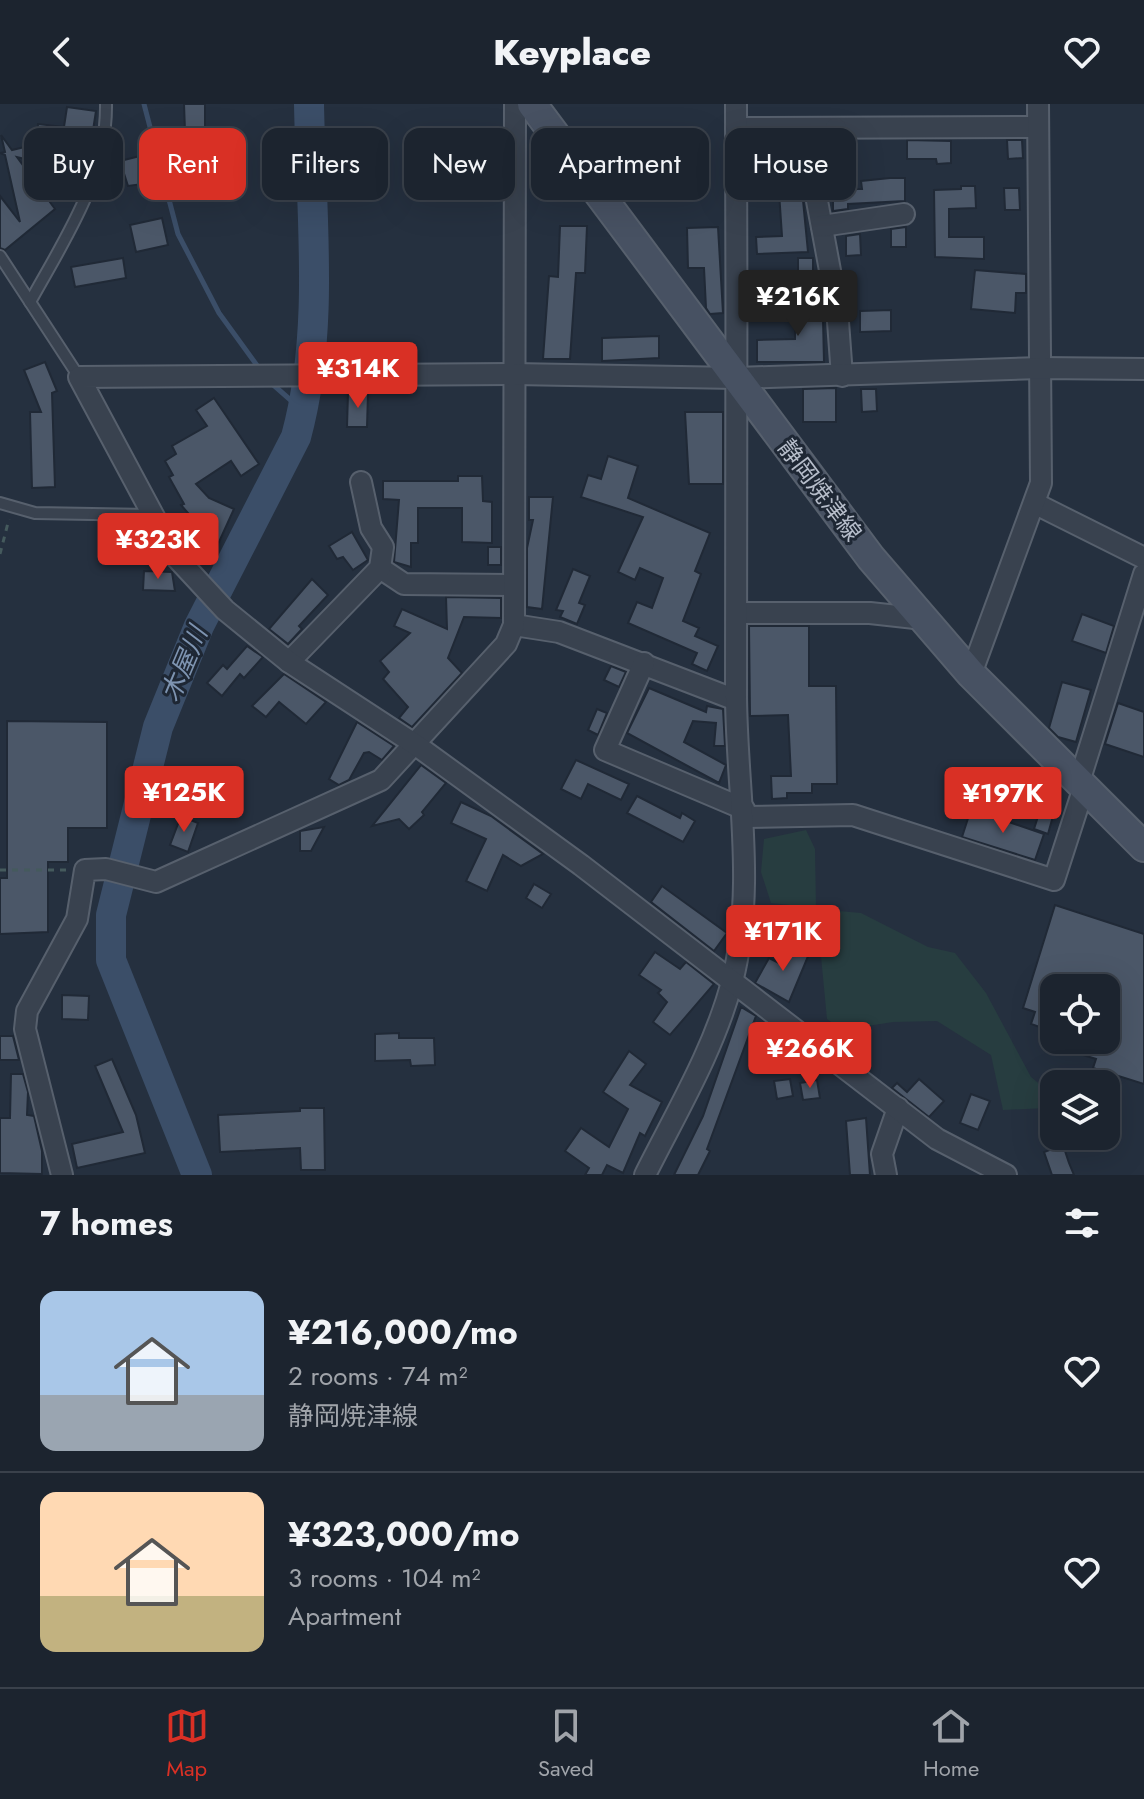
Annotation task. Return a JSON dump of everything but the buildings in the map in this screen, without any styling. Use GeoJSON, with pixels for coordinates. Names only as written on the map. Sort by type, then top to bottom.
{"type":"FeatureCollection","features":[{"type":"Feature","properties":{"kind":"main road","name":"静岡焼津線"},"geometry":{"type":"LineString","coordinates":[[532,104],[871,558],[971,674],[1144,847]]}},
{"type":"Feature","properties":{"kind":"street"},"geometry":{"type":"LineString","coordinates":[[62,1175],[25,1029],[27,1011],[77,919],[85,870],[106,869],[156,882],[381,780],[506,644],[514,625],[515,104]]}},
{"type":"Feature","properties":{"kind":"street"},"geometry":{"type":"LineString","coordinates":[[736,104],[736,128]]}},
{"type":"Feature","properties":{"kind":"street"},"geometry":{"type":"LineString","coordinates":[[971,674],[1036,504],[1041,483],[1038,104]]}},
{"type":"Feature","properties":{"kind":"street"},"geometry":{"type":"LineString","coordinates":[[836,128],[1038,127]]}},
{"type":"Feature","properties":{"kind":"street"},"geometry":{"type":"LineString","coordinates":[[645,1175],[701,1064],[732,982],[744,903],[744,813],[736,700],[739,613],[736,200]]}},
{"type":"Feature","properties":{"kind":"street"},"geometry":{"type":"LineString","coordinates":[[817,200],[837,308],[842,376]]}},
{"type":"Feature","properties":{"kind":"street"},"geometry":{"type":"LineString","coordinates":[[822,226],[904,214]]}},
{"type":"Feature","properties":{"kind":"street"},"geometry":{"type":"LineString","coordinates":[[1006,1175],[937,1139],[581,865],[416,745],[289,662],[225,610],[175,556],[150,515],[79,377],[296,378],[514,374],[736,378],[1041,368],[1144,369]]}},
{"type":"Feature","properties":{"kind":"street"},"geometry":{"type":"LineString","coordinates":[[289,662],[380,568],[383,547],[371,528],[361,482]]}},
{"type":"Feature","properties":{"kind":"street"},"geometry":{"type":"LineString","coordinates":[[1036,504],[1144,558]]}},
{"type":"Feature","properties":{"kind":"street"},"geometry":{"type":"LineString","coordinates":[[380,568],[404,584],[514,585]]}},
{"type":"Feature","properties":{"kind":"street"},"geometry":{"type":"LineString","coordinates":[[644,663],[605,750],[744,813],[853,815],[1054,880],[1144,574]]}},
{"type":"Feature","properties":{"kind":"street"},"geometry":{"type":"LineString","coordinates":[[739,613],[870,613],[924,619]]}},
{"type":"Feature","properties":{"kind":"street"},"geometry":{"type":"LineString","coordinates":[[514,625],[559,632],[736,700]]}},
{"type":"Feature","properties":{"kind":"street"},"geometry":{"type":"LineString","coordinates":[[886,1175],[882,1154],[898,1108]]}},
{"type":"Feature","properties":{"kind":"lane"},"geometry":{"type":"LineString","coordinates":[[30,302],[90,192],[106,125],[106,104]]}},
{"type":"Feature","properties":{"kind":"lane"},"geometry":{"type":"LineString","coordinates":[[0,256],[79,377]]}},
{"type":"Feature","properties":{"kind":"lane"},"geometry":{"type":"LineString","coordinates":[[0,503],[35,513],[150,515]]}},
{"type":"Feature","properties":{"kind":"path"},"geometry":{"type":"LineString","coordinates":[[0,554],[12,507]]}},
{"type":"Feature","properties":{"kind":"path"},"geometry":{"type":"LineString","coordinates":[[0,870],[85,870]]}},
{"type":"Feature","properties":{"kind":"green space"},"geometry":{"type":"Polygon","coordinates":[[[806,830],[815,849],[816,909],[861,913],[928,947],[955,953],[986,993],[1031,1077],[1040,1084],[1040,1108],[1003,1110],[991,1055],[937,1021],[893,1022],[842,1030],[827,1019],[818,925],[790,905],[771,903],[761,872],[764,839],[806,830]]]}},
{"type":"Feature","properties":{"kind":"waterway"},"geometry":{"type":"LineString","coordinates":[[144,104],[178,234],[219,313],[261,371]]}},
{"type":"Feature","properties":{"kind":"waterway","name":"木屋川"},"geometry":{"type":"LineString","coordinates":[[197,1175],[111,960],[111,915],[158,727],[199,626],[296,437],[311,356],[313,314],[309,104]]}},
{"type":"Feature","properties":{"kind":"waterway"},"geometry":{"type":"LineString","coordinates":[[270,382],[303,411]]}}]}
